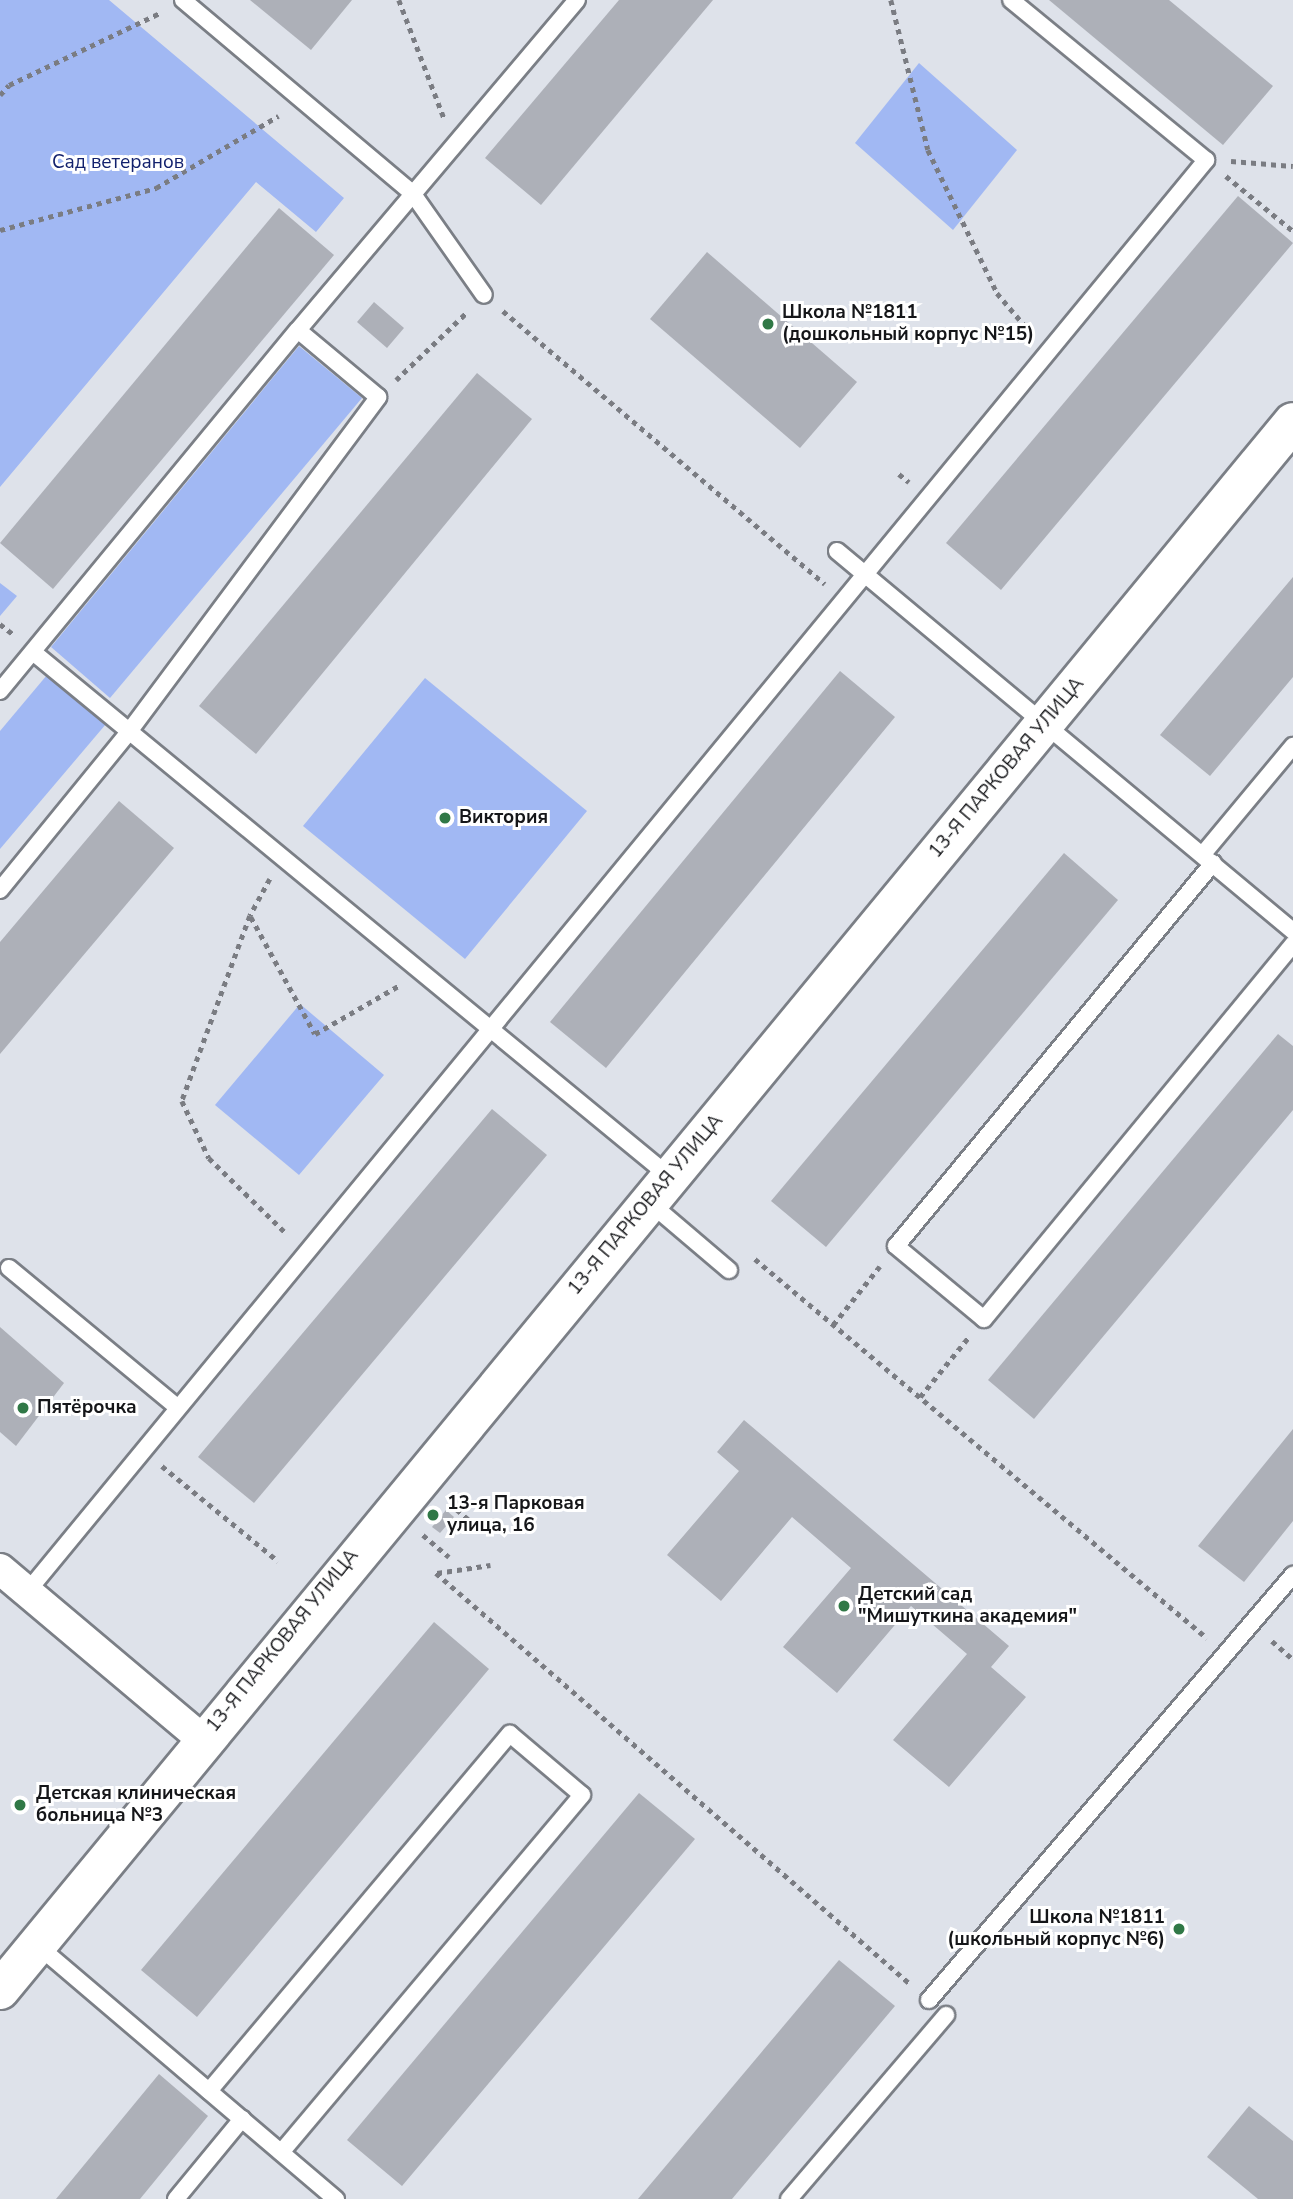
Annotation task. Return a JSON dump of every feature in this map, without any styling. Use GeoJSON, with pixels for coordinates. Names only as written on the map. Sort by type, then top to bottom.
{"type":"FeatureCollection","features":[{"type":"Feature","properties":{"kind":"street","name":"13-Я ПАРКОВАЯ УЛИЦА"},"geometry":{"type":"LineString","coordinates":[[0,1990],[202,1739],[1293,422]]}},
{"type":"Feature","properties":{"kind":"street"},"geometry":{"type":"LineString","coordinates":[[0,1569],[202,1739]]}},
{"type":"Feature","properties":{"kind":"lane"},"geometry":{"type":"LineString","coordinates":[[0,691],[298,330],[577,0]]}},
{"type":"Feature","properties":{"kind":"lane"},"geometry":{"type":"LineString","coordinates":[[27,1592],[842,598],[862,570],[1206,160],[1011,0]]}},
{"type":"Feature","properties":{"kind":"lane"},"geometry":{"type":"LineString","coordinates":[[184,1],[413,194],[484,295]]}},
{"type":"Feature","properties":{"kind":"lane"},"geometry":{"type":"LineString","coordinates":[[0,890],[128,733],[378,397],[298,330]]}},
{"type":"Feature","properties":{"kind":"lane"},"geometry":{"type":"LineString","coordinates":[[837,551],[1293,931]]}},
{"type":"Feature","properties":{"kind":"lane"},"geometry":{"type":"LineString","coordinates":[[33,652],[128,733],[491,1027],[659,1189],[729,1270]]}},
{"type":"Feature","properties":{"kind":"lane"},"geometry":{"type":"LineString","coordinates":[[1293,746],[1208,858],[896,1246],[984,1319],[1293,944]]}},
{"type":"Feature","properties":{"kind":"lane"},"geometry":{"type":"LineString","coordinates":[[9,1268],[178,1408]]}},
{"type":"Feature","properties":{"kind":"lane"},"geometry":{"type":"LineString","coordinates":[[929,2000],[1228,1655],[1293,1575]]}},
{"type":"Feature","properties":{"kind":"lane"},"geometry":{"type":"LineString","coordinates":[[209,2091],[510,1734],[582,1795],[281,2152]]}},
{"type":"Feature","properties":{"kind":"lane"},"geometry":{"type":"LineString","coordinates":[[36,1944],[336,2199]]}},
{"type":"Feature","properties":{"kind":"lane"},"geometry":{"type":"LineString","coordinates":[[789,2199],[946,2015]]}},
{"type":"Feature","properties":{"kind":"lane"},"geometry":{"type":"LineString","coordinates":[[176,2199],[242,2119]]}},
{"type":"Feature","properties":{"kind":"path"},"geometry":{"type":"LineString","coordinates":[[399,0],[454,145]]}},
{"type":"Feature","properties":{"kind":"path"},"geometry":{"type":"LineString","coordinates":[[891,0],[928,150],[997,293],[1045,349]]}},
{"type":"Feature","properties":{"kind":"path"},"geometry":{"type":"LineString","coordinates":[[0,95],[9,85],[184,1]]}},
{"type":"Feature","properties":{"kind":"path"},"geometry":{"type":"LineString","coordinates":[[0,230],[156,188],[303,102]]}},
{"type":"Feature","properties":{"kind":"path"},"geometry":{"type":"LineString","coordinates":[[1206,160],[1293,166]]}},
{"type":"Feature","properties":{"kind":"path"},"geometry":{"type":"LineString","coordinates":[[1206,160],[1293,231]]}},
{"type":"Feature","properties":{"kind":"path"},"geometry":{"type":"LineString","coordinates":[[378,397],[484,295],[842,598]]}},
{"type":"Feature","properties":{"kind":"path"},"geometry":{"type":"LineString","coordinates":[[282,858],[250,916],[182,1101],[209,1158],[305,1252]]}},
{"type":"Feature","properties":{"kind":"path"},"geometry":{"type":"LineString","coordinates":[[250,916],[315,1034],[423,972]]}},
{"type":"Feature","properties":{"kind":"path"},"geometry":{"type":"LineString","coordinates":[[833,1325],[896,1246]]}},
{"type":"Feature","properties":{"kind":"path"},"geometry":{"type":"LineString","coordinates":[[742,1249],[1228,1655]]}},
{"type":"Feature","properties":{"kind":"path"},"geometry":{"type":"LineString","coordinates":[[920,1397],[984,1319]]}},
{"type":"Feature","properties":{"kind":"path"},"geometry":{"type":"LineString","coordinates":[[144,1451],[278,1561]]}},
{"type":"Feature","properties":{"kind":"path"},"geometry":{"type":"LineString","coordinates":[[439,1507],[446,1500],[475,1525]]}},
{"type":"Feature","properties":{"kind":"path"},"geometry":{"type":"LineString","coordinates":[[426,1523],[419,1531],[449,1557]]}},
{"type":"Feature","properties":{"kind":"path"},"geometry":{"type":"LineString","coordinates":[[490,1565],[436,1573],[929,2000]]}},
{"type":"Feature","properties":{"kind":"path"},"geometry":{"type":"LineString","coordinates":[[1270,1640],[1293,1659]]}},
{"type":"Feature","properties":{"kind":"green space","name":"Сад ветеранов"},"geometry":{"type":"Polygon","coordinates":[[[0,0],[109,0],[344,198],[316,232],[256,182],[0,487],[0,0]]]}},
{"type":"Feature","properties":{"kind":"green space"},"geometry":{"type":"Polygon","coordinates":[[[919,63],[1017,150],[953,230],[855,143],[919,63]]]}},
{"type":"Feature","properties":{"kind":"green space"},"geometry":{"type":"Polygon","coordinates":[[[299,346],[362,398],[110,698],[51,647],[299,346]]]}},
{"type":"Feature","properties":{"kind":"green space"},"geometry":{"type":"Polygon","coordinates":[[[0,583],[17,596],[0,616],[0,583]]]}},
{"type":"Feature","properties":{"kind":"green space"},"geometry":{"type":"Polygon","coordinates":[[[47,675],[106,724],[0,849],[0,731],[47,675]]]}},
{"type":"Feature","properties":{"kind":"green space","name":"Виктория"},"geometry":{"type":"Polygon","coordinates":[[[425,678],[587,811],[465,959],[303,826],[425,678]]]}},
{"type":"Feature","properties":{"kind":"green space"},"geometry":{"type":"Polygon","coordinates":[[[300,1004],[384,1075],[299,1175],[215,1105],[300,1004]]]}},
{"type":"Feature","properties":{"kind":"building"},"geometry":{"type":"Polygon","coordinates":[[[250,0],[352,0],[311,50],[250,0]]]}},
{"type":"Feature","properties":{"kind":"building"},"geometry":{"type":"Polygon","coordinates":[[[619,0],[713,0],[541,205],[485,158],[619,0]]]}},
{"type":"Feature","properties":{"kind":"building"},"geometry":{"type":"Polygon","coordinates":[[[1049,0],[1169,0],[1273,86],[1223,145],[1049,0]]]}},
{"type":"Feature","properties":{"kind":"building"},"geometry":{"type":"Polygon","coordinates":[[[1238,196],[1293,243],[1001,590],[946,543],[1238,196]]]}},
{"type":"Feature","properties":{"kind":"building"},"geometry":{"type":"Polygon","coordinates":[[[279,208],[334,255],[53,589],[0,543],[279,208]]]}},
{"type":"Feature","properties":{"kind":"building"},"geometry":{"type":"Polygon","coordinates":[[[707,252],[857,382],[800,448],[650,319],[707,252]]]}},
{"type":"Feature","properties":{"kind":"building"},"geometry":{"type":"Polygon","coordinates":[[[374,302],[404,328],[387,348],[357,322],[374,302]]]}},
{"type":"Feature","properties":{"kind":"building"},"geometry":{"type":"Polygon","coordinates":[[[477,373],[532,419],[256,754],[199,706],[477,373]]]}},
{"type":"Feature","properties":{"kind":"building"},"geometry":{"type":"Polygon","coordinates":[[[1293,577],[1293,677],[1210,776],[1160,735],[1293,577]]]}},
{"type":"Feature","properties":{"kind":"building"},"geometry":{"type":"Polygon","coordinates":[[[840,671],[895,717],[606,1068],[550,1022],[840,671]]]}},
{"type":"Feature","properties":{"kind":"building"},"geometry":{"type":"Polygon","coordinates":[[[119,801],[174,848],[0,1054],[0,942],[119,801]]]}},
{"type":"Feature","properties":{"kind":"building"},"geometry":{"type":"Polygon","coordinates":[[[1064,853],[1118,900],[826,1247],[771,1201],[1064,853]]]}},
{"type":"Feature","properties":{"kind":"building"},"geometry":{"type":"Polygon","coordinates":[[[1278,1034],[1293,1046],[1293,1110],[1034,1419],[988,1380],[1278,1034]]]}},
{"type":"Feature","properties":{"kind":"building"},"geometry":{"type":"Polygon","coordinates":[[[492,1109],[547,1155],[254,1503],[198,1457],[492,1109]]]}},
{"type":"Feature","properties":{"kind":"building","name":"Пятёрочка"},"geometry":{"type":"Polygon","coordinates":[[[0,1327],[64,1383],[16,1446],[0,1432],[0,1327]]]}},
{"type":"Feature","properties":{"kind":"building"},"geometry":{"type":"Polygon","coordinates":[[[744,1420],[1009,1646],[991,1667],[1026,1697],[949,1787],[893,1740],[967,1654],[911,1606],[837,1693],[783,1647],[851,1568],[792,1517],[721,1601],[667,1555],[739,1471],[717,1452],[744,1420]]]}},
{"type":"Feature","properties":{"kind":"building"},"geometry":{"type":"Polygon","coordinates":[[[1293,1429],[1293,1521],[1244,1582],[1198,1546],[1293,1429]]]}},
{"type":"Feature","properties":{"kind":"building"},"geometry":{"type":"Polygon","coordinates":[[[446,1510],[454,1517],[440,1533],[432,1527],[446,1510]]]}},
{"type":"Feature","properties":{"kind":"building"},"geometry":{"type":"Polygon","coordinates":[[[434,1622],[489,1669],[197,2017],[141,1970],[434,1622]]]}},
{"type":"Feature","properties":{"kind":"building"},"geometry":{"type":"Polygon","coordinates":[[[639,1793],[695,1839],[402,2186],[347,2140],[639,1793]]]}},
{"type":"Feature","properties":{"kind":"building"},"geometry":{"type":"Polygon","coordinates":[[[839,1960],[895,2006],[732,2199],[638,2199],[839,1960]]]}},
{"type":"Feature","properties":{"kind":"building"},"geometry":{"type":"Polygon","coordinates":[[[159,2074],[208,2116],[140,2199],[56,2199],[159,2074]]]}},
{"type":"Feature","properties":{"kind":"building"},"geometry":{"type":"Polygon","coordinates":[[[1249,2106],[1293,2141],[1293,2199],[1258,2199],[1207,2157],[1249,2106]]]}},
{"type":"Feature","properties":{"kind":"place","name":"Школа №1811 (дошкольный корпус №15)"},"geometry":{"type":"Point","coordinates":[768,324]}},
{"type":"Feature","properties":{"kind":"place","name":"Виктория"},"geometry":{"type":"Point","coordinates":[445,818]}},
{"type":"Feature","properties":{"kind":"place","name":"Пятёрочка"},"geometry":{"type":"Point","coordinates":[23,1408]}},
{"type":"Feature","properties":{"kind":"place","name":"13-я Парковая улица, 16"},"geometry":{"type":"Point","coordinates":[433,1515]}},
{"type":"Feature","properties":{"kind":"place","name":"Детский сад \"Мишуткина академия\""},"geometry":{"type":"Point","coordinates":[844,1606]}},
{"type":"Feature","properties":{"kind":"place","name":"Детская клиническая больница №3"},"geometry":{"type":"Point","coordinates":[20,1805]}},
{"type":"Feature","properties":{"kind":"place","name":"Школа №1811 (школьный корпус №6)"},"geometry":{"type":"Point","coordinates":[1179,1929]}}]}
